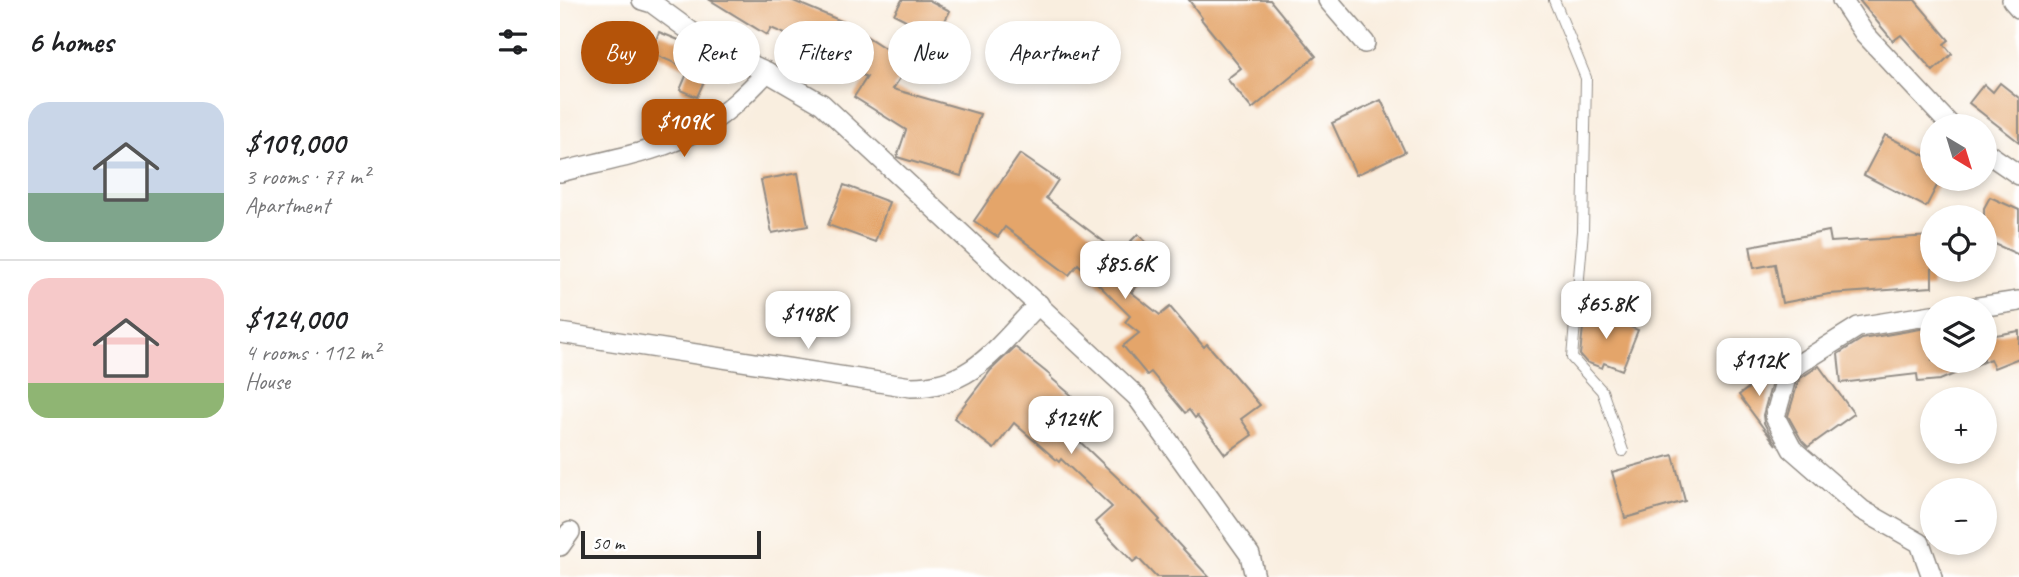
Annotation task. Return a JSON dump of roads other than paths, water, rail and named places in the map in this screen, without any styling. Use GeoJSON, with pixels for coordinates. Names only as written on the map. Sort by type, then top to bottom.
{"type":"FeatureCollection","features":[{"type":"Feature","properties":{"kind":"street"},"geometry":{"type":"LineString","coordinates":[[642,0],[652,2],[712,47],[767,72],[822,104],[1039,304],[1137,397],[1250,555],[1255,577]]}},
{"type":"Feature","properties":{"kind":"street"},"geometry":{"type":"LineString","coordinates":[[1328,0],[1365,43]]}},
{"type":"Feature","properties":{"kind":"street"},"geometry":{"type":"LineString","coordinates":[[1842,0],[1864,33],[1940,114]]}},
{"type":"Feature","properties":{"kind":"street"},"geometry":{"type":"LineString","coordinates":[[2012,0],[2019,8]]}},
{"type":"Feature","properties":{"kind":"street"},"geometry":{"type":"LineString","coordinates":[[560,172],[668,144],[705,126],[738,102],[767,72]]}},
{"type":"Feature","properties":{"kind":"street"},"geometry":{"type":"LineString","coordinates":[[1997,160],[2019,175]]}},
{"type":"Feature","properties":{"kind":"street"},"geometry":{"type":"LineString","coordinates":[[1997,304],[2019,301]]}},
{"type":"Feature","properties":{"kind":"street"},"geometry":{"type":"LineString","coordinates":[[560,333],[911,387],[929,387],[946,384],[978,366],[1039,304]]}},
{"type":"Feature","properties":{"kind":"street"},"geometry":{"type":"LineString","coordinates":[[1920,317],[1858,327],[1788,371],[1775,416],[1792,449],[1862,510],[1920,543],[1932,577]]}},
{"type":"Feature","properties":{"kind":"lane"},"geometry":{"type":"LineString","coordinates":[[1554,0],[1586,78],[1583,231],[1572,358],[1602,390],[1623,451]]}}]}
